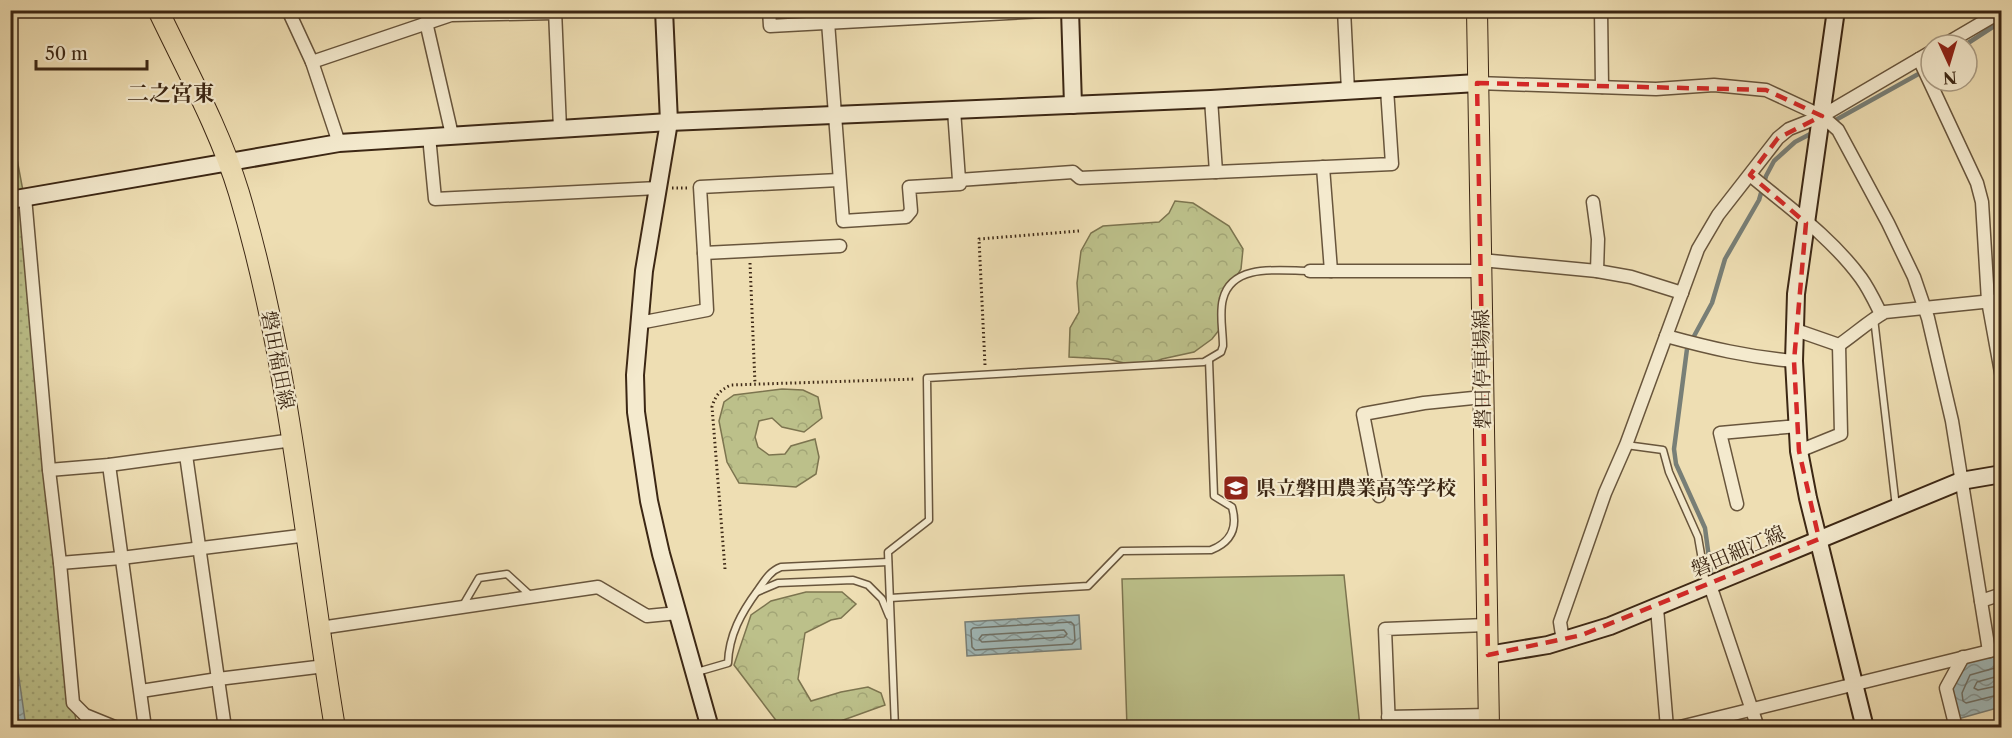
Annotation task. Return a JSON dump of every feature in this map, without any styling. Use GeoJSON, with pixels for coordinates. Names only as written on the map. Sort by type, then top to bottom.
{"type":"FeatureCollection","features":[{"type":"Feature","properties":{"kind":"main road","name":"磐田福田線"},"geometry":{"type":"LineString","coordinates":[[158,10],[228,163],[264,285],[293,440],[335,728]]}},
{"type":"Feature","properties":{"kind":"main road","name":"磐田停車場線"},"geometry":{"type":"LineString","coordinates":[[1477,10],[1489,721]]}},
{"type":"Feature","properties":{"kind":"street"},"geometry":{"type":"LineString","coordinates":[[288,10],[312,62],[339,143]]}},
{"type":"Feature","properties":{"kind":"street"},"geometry":{"type":"LineString","coordinates":[[664,10],[669,122],[644,271],[635,375],[636,412],[661,554],[710,728]]}},
{"type":"Feature","properties":{"kind":"street"},"geometry":{"type":"LineString","coordinates":[[769,10],[770,26],[1064,10]]}},
{"type":"Feature","properties":{"kind":"street"},"geometry":{"type":"LineString","coordinates":[[1070,10],[1073,105]]}},
{"type":"Feature","properties":{"kind":"street"},"geometry":{"type":"LineString","coordinates":[[1344,10],[1348,91]]}},
{"type":"Feature","properties":{"kind":"street"},"geometry":{"type":"LineString","coordinates":[[1601,10],[1602,87]]}},
{"type":"Feature","properties":{"kind":"street"},"geometry":{"type":"LineString","coordinates":[[1836,10],[1793,329],[1794,361],[1799,451],[1865,728]]}},
{"type":"Feature","properties":{"kind":"street"},"geometry":{"type":"LineString","coordinates":[[1964,33],[2001,11]]}},
{"type":"Feature","properties":{"kind":"street"},"geometry":{"type":"LineString","coordinates":[[312,62],[451,13],[555,12],[560,129]]}},
{"type":"Feature","properties":{"kind":"street"},"geometry":{"type":"LineString","coordinates":[[426,22],[452,135]]}},
{"type":"Feature","properties":{"kind":"street"},"geometry":{"type":"LineString","coordinates":[[828,22],[843,221],[906,217],[911,211],[909,188],[960,184],[954,110]]}},
{"type":"Feature","properties":{"kind":"street"},"geometry":{"type":"LineString","coordinates":[[1563,641],[1560,622],[1605,493],[1626,445],[1698,249],[1718,215],[1778,138],[1789,129],[1822,116],[1919,59]]}},
{"type":"Feature","properties":{"kind":"street"},"geometry":{"type":"LineString","coordinates":[[117,728],[85,715],[73,703],[60,563],[18,199],[339,143],[669,122],[1211,99],[1477,83],[1656,89],[1714,85],[1766,90],[1822,116],[1838,130],[1888,223],[1914,277],[1924,308],[1952,421],[1981,601],[1995,650],[1676,728]]}},
{"type":"Feature","properties":{"kind":"street"},"geometry":{"type":"LineString","coordinates":[[959,180],[1073,172],[1080,178],[1392,164],[1387,89]]}},
{"type":"Feature","properties":{"kind":"street"},"geometry":{"type":"LineString","coordinates":[[1935,93],[1977,183],[1982,202],[1988,301],[2001,378]]}},
{"type":"Feature","properties":{"kind":"street"},"geometry":{"type":"LineString","coordinates":[[1211,99],[1216,172]]}},
{"type":"Feature","properties":{"kind":"street"},"geometry":{"type":"LineString","coordinates":[[429,136],[435,199],[658,188]]}},
{"type":"Feature","properties":{"kind":"street"},"geometry":{"type":"LineString","coordinates":[[1323,167],[1331,272]]}},
{"type":"Feature","properties":{"kind":"street"},"geometry":{"type":"LineString","coordinates":[[1750,175],[1825,237],[1847,260],[1862,280],[1878,316]]}},
{"type":"Feature","properties":{"kind":"street"},"geometry":{"type":"LineString","coordinates":[[639,323],[706,310],[700,187],[839,180]]}},
{"type":"Feature","properties":{"kind":"street"},"geometry":{"type":"LineString","coordinates":[[1593,202],[1598,239],[1597,271]]}},
{"type":"Feature","properties":{"kind":"street"},"geometry":{"type":"LineString","coordinates":[[704,253],[840,246]]}},
{"type":"Feature","properties":{"kind":"street"},"geometry":{"type":"LineString","coordinates":[[1310,272],[1481,266],[1597,271],[1631,277],[1682,293]]}},
{"type":"Feature","properties":{"kind":"street"},"geometry":{"type":"LineString","coordinates":[[1839,345],[1878,316],[1924,308],[2001,300]]}},
{"type":"Feature","properties":{"kind":"street"},"geometry":{"type":"LineString","coordinates":[[1793,329],[1839,345]]}},
{"type":"Feature","properties":{"kind":"street"},"geometry":{"type":"LineString","coordinates":[[1666,336],[1718,351],[1794,361]]}},
{"type":"Feature","properties":{"kind":"street"},"geometry":{"type":"LineString","coordinates":[[1799,451],[1841,434],[1839,345]]}},
{"type":"Feature","properties":{"kind":"street"},"geometry":{"type":"LineString","coordinates":[[1379,496],[1363,414],[1424,403],[1483,397]]}},
{"type":"Feature","properties":{"kind":"street"},"geometry":{"type":"LineString","coordinates":[[1737,504],[1720,433],[1798,426]]}},
{"type":"Feature","properties":{"kind":"street"},"geometry":{"type":"LineString","coordinates":[[49,470],[109,465],[293,440]]}},
{"type":"Feature","properties":{"kind":"street"},"geometry":{"type":"LineString","coordinates":[[186,455],[225,728]]}},
{"type":"Feature","properties":{"kind":"street"},"geometry":{"type":"LineString","coordinates":[[109,465],[145,728]]}},
{"type":"Feature","properties":{"kind":"street","name":"磐田細江線"},"geometry":{"type":"LineString","coordinates":[[1488,655],[1548,645],[1610,626],[1961,481],[2001,474]]}},
{"type":"Feature","properties":{"kind":"street"},"geometry":{"type":"LineString","coordinates":[[60,563],[121,558],[308,535]]}},
{"type":"Feature","properties":{"kind":"street"},"geometry":{"type":"LineString","coordinates":[[1708,586],[1758,728]]}},
{"type":"Feature","properties":{"kind":"street"},"geometry":{"type":"LineString","coordinates":[[320,628],[598,587],[647,616],[678,613]]}},
{"type":"Feature","properties":{"kind":"street"},"geometry":{"type":"LineString","coordinates":[[1981,601],[2001,594]]}},
{"type":"Feature","properties":{"kind":"street"},"geometry":{"type":"LineString","coordinates":[[1657,608],[1667,728]]}},
{"type":"Feature","properties":{"kind":"street"},"geometry":{"type":"LineString","coordinates":[[1486,625],[1385,629],[1389,722],[1489,721]]}},
{"type":"Feature","properties":{"kind":"street"},"geometry":{"type":"LineString","coordinates":[[1956,728],[1946,688],[1964,657]]}},
{"type":"Feature","properties":{"kind":"street"},"geometry":{"type":"LineString","coordinates":[[141,691],[325,666]]}},
{"type":"Feature","properties":{"kind":"lane"},"geometry":{"type":"LineString","coordinates":[[895,728],[888,552],[929,520],[927,378],[1192,364],[1209,360],[1221,352],[1223,346],[1222,301],[1232,283],[1242,276],[1257,271],[1310,272]]}},
{"type":"Feature","properties":{"kind":"lane"},"geometry":{"type":"LineString","coordinates":[[1878,316],[1896,508]]}},
{"type":"Feature","properties":{"kind":"lane"},"geometry":{"type":"LineString","coordinates":[[890,598],[1088,586],[1122,551],[1211,550],[1222,546],[1229,539],[1235,524],[1232,507],[1214,496],[1209,360]]}},
{"type":"Feature","properties":{"kind":"lane"},"geometry":{"type":"LineString","coordinates":[[1626,445],[1663,450],[1669,472],[1698,537],[1708,586]]}},
{"type":"Feature","properties":{"kind":"lane"},"geometry":{"type":"LineString","coordinates":[[695,672],[728,663],[729,647],[743,611],[773,570],[781,567],[888,562]]}},
{"type":"Feature","properties":{"kind":"lane"},"geometry":{"type":"LineString","coordinates":[[462,607],[479,578],[507,573],[533,597]]}},
{"type":"Feature","properties":{"kind":"lane"},"geometry":{"type":"LineString","coordinates":[[757,592],[778,583],[853,580],[868,585],[882,599],[891,619]]}},
{"type":"Feature","properties":{"kind":"path"},"geometry":{"type":"LineString","coordinates":[[985,375],[979,240],[1079,231]]}},
{"type":"Feature","properties":{"kind":"path"},"geometry":{"type":"LineString","coordinates":[[750,260],[755,384]]}},
{"type":"Feature","properties":{"kind":"path"},"geometry":{"type":"LineString","coordinates":[[725,569],[712,407],[714,399],[723,389],[731,385],[927,378]]}},
{"type":"Feature","properties":{"kind":"highlighted area"},"geometry":{"type":"Polygon","coordinates":[[[1477,83],[1766,90],[1822,116],[1778,138],[1750,175],[1806,223],[1794,361],[1799,451],[1819,539],[1582,635],[1488,655],[1477,83]]]}},
{"type":"Feature","properties":{"kind":"green space"},"geometry":{"type":"Polygon","coordinates":[[[10,122],[27,212],[77,727],[11,727],[10,122]]]}},
{"type":"Feature","properties":{"kind":"green space"},"geometry":{"type":"Polygon","coordinates":[[[1175,201],[1193,203],[1229,226],[1243,249],[1241,269],[1222,301],[1223,325],[1212,339],[1194,352],[1162,359],[1140,367],[1108,359],[1069,357],[1070,328],[1079,312],[1077,283],[1081,251],[1091,233],[1103,226],[1159,222],[1169,213],[1175,201]]]}},
{"type":"Feature","properties":{"kind":"green space"},"geometry":{"type":"Polygon","coordinates":[[[782,389],[803,390],[818,397],[822,418],[804,432],[782,427],[772,418],[759,421],[755,437],[758,447],[769,455],[785,454],[791,446],[815,439],[819,457],[816,474],[796,487],[739,483],[727,462],[719,421],[724,402],[734,395],[782,389]]]}},
{"type":"Feature","properties":{"kind":"green space"},"geometry":{"type":"Polygon","coordinates":[[[1344,575],[1360,727],[1127,727],[1122,579],[1344,575]]]}},
{"type":"Feature","properties":{"kind":"green space"},"geometry":{"type":"Polygon","coordinates":[[[806,592],[842,592],[856,604],[841,618],[831,620],[805,633],[798,679],[811,701],[868,687],[881,693],[885,705],[824,727],[781,727],[734,665],[751,615],[771,601],[806,592]]]}},
{"type":"Feature","properties":{"kind":"water"},"geometry":{"type":"Polygon","coordinates":[[[1079,615],[1081,649],[967,656],[965,622],[1079,615]]]}},
{"type":"Feature","properties":{"kind":"water"},"geometry":{"type":"Polygon","coordinates":[[[11,622],[26,727],[11,727],[11,622]]]}},
{"type":"Feature","properties":{"kind":"water"},"geometry":{"type":"Polygon","coordinates":[[[2001,651],[2001,707],[1954,720],[1947,693],[1960,664],[2001,651]]]}},
{"type":"Feature","properties":{"kind":"waterway"},"geometry":{"type":"LineString","coordinates":[[1979,36],[2002,21]]}},
{"type":"Feature","properties":{"kind":"waterway"},"geometry":{"type":"LineString","coordinates":[[1832,122],[1919,74]]}},
{"type":"Feature","properties":{"kind":"waterway"},"geometry":{"type":"LineString","coordinates":[[1711,573],[1705,528],[1676,464],[1674,449],[1687,349],[1712,303],[1725,259],[1759,200],[1766,176],[1774,161],[1795,142],[1814,132]]}},
{"type":"Feature","properties":{"kind":"place","name":"県立磐田農業高等学校"},"geometry":{"type":"Point","coordinates":[1236,488]}},
{"type":"Feature","properties":{"kind":"district","name":"二之宮東"},"geometry":{"type":"Point","coordinates":[171,93]}}]}
